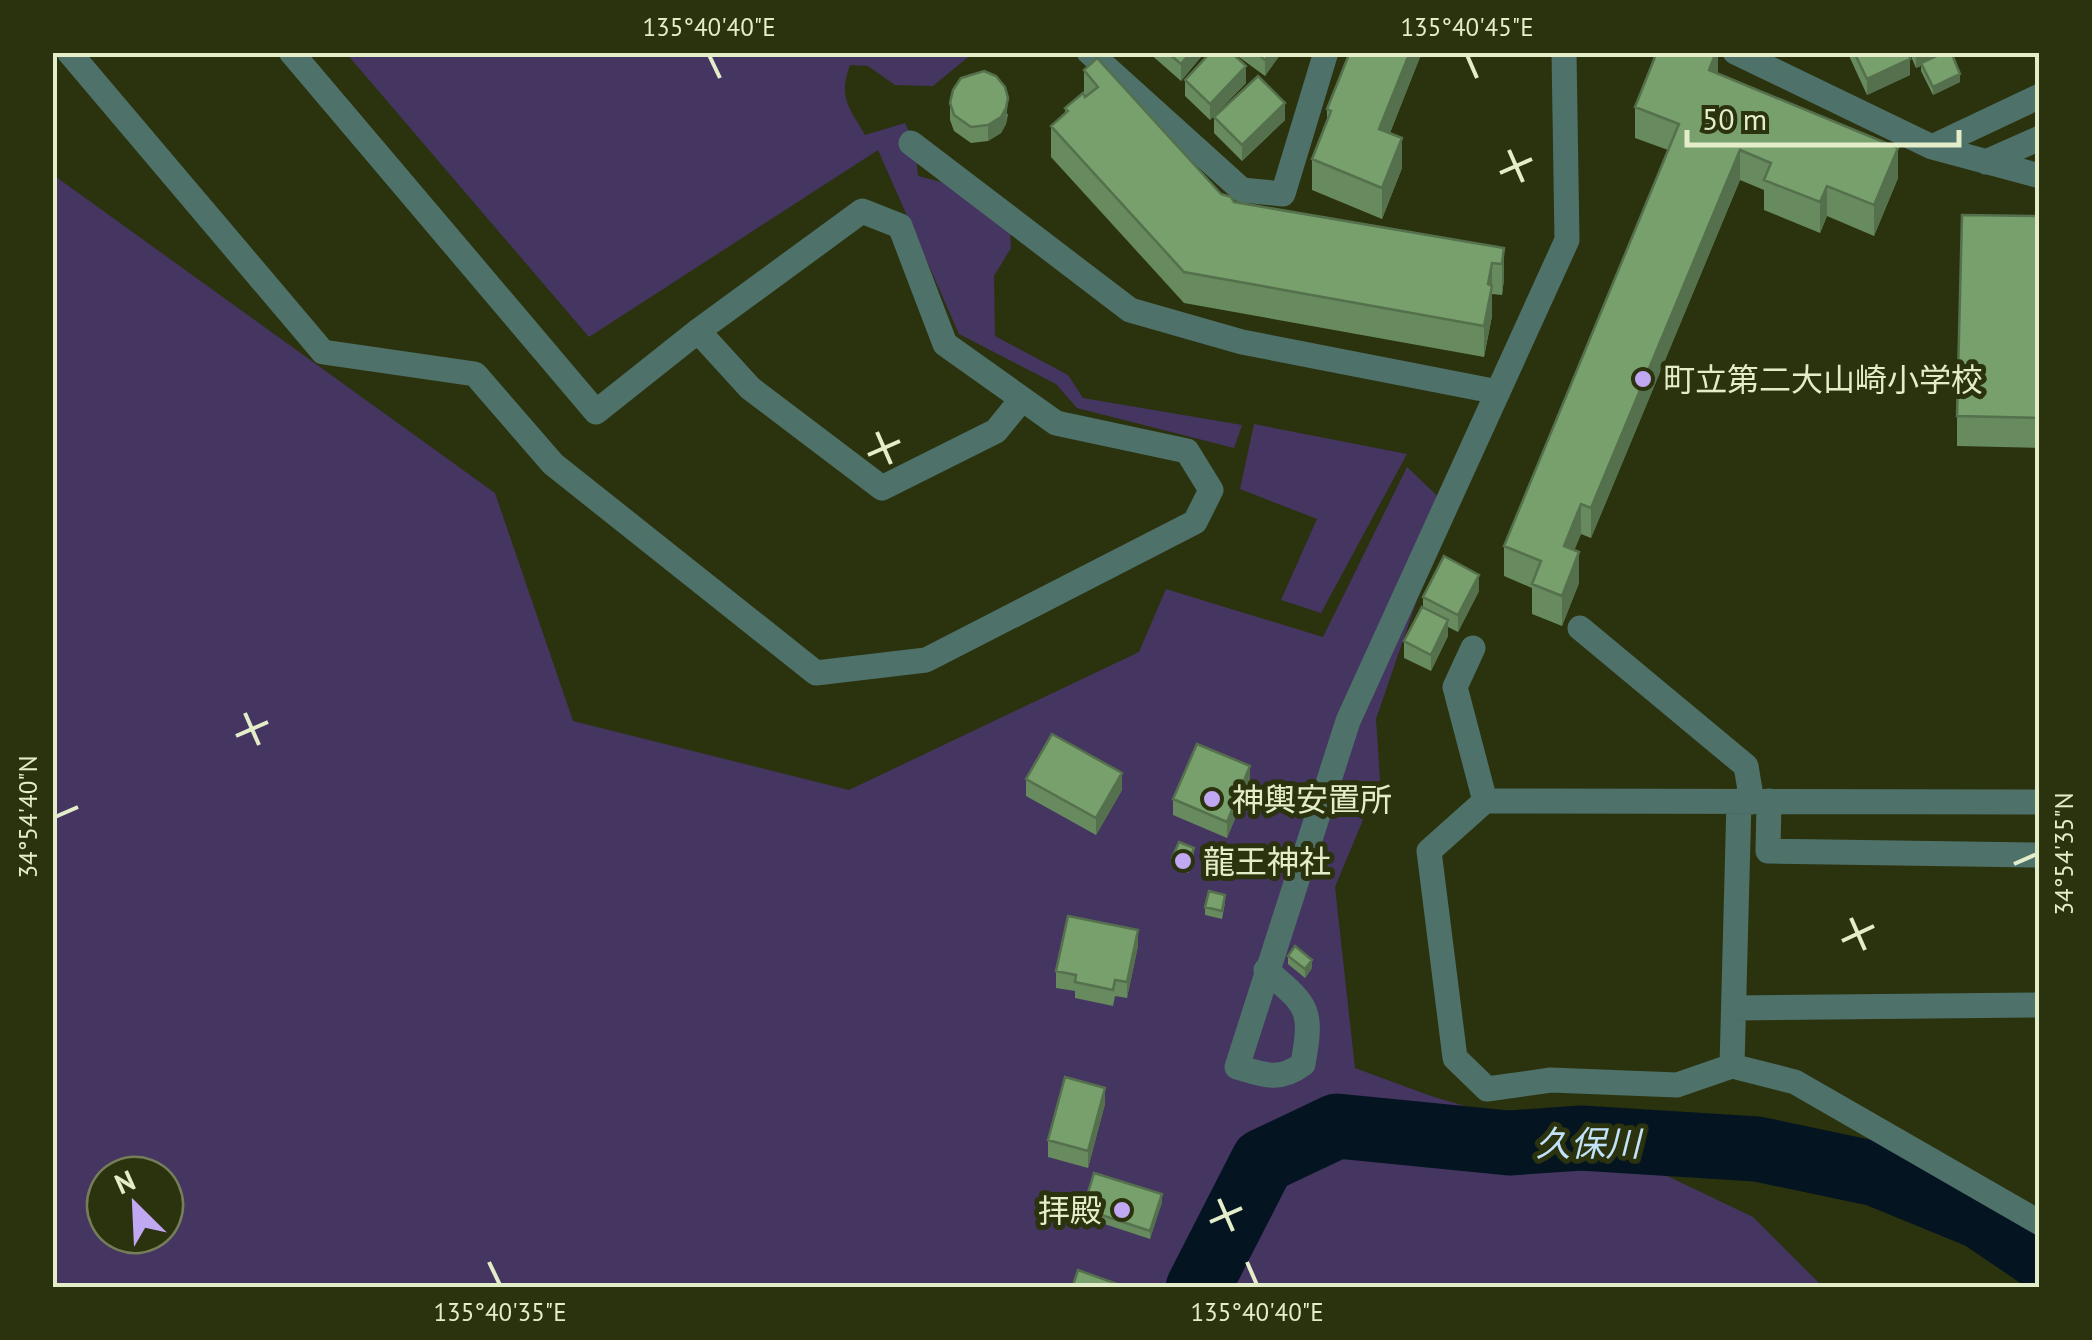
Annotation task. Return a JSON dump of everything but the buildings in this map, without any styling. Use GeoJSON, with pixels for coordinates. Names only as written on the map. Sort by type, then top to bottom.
{"type":"FeatureCollection","features":[{"type":"Feature","properties":{"kind":"street"},"geometry":{"type":"LineString","coordinates":[[69,52],[323,352],[475,374],[553,464],[816,673],[926,660],[1195,522],[1211,490],[1188,451],[1056,424],[945,344],[900,226],[862,211],[698,331],[596,412],[291,52]]}},
{"type":"Feature","properties":{"kind":"street"},"geometry":{"type":"LineString","coordinates":[[1089,52],[1242,190],[1284,194],[1326,52]]}},
{"type":"Feature","properties":{"kind":"street"},"geometry":{"type":"LineString","coordinates":[[1266,970],[1348,720],[1568,240],[1564,52]]}},
{"type":"Feature","properties":{"kind":"street"},"geometry":{"type":"LineString","coordinates":[[1735,52],[1932,147],[2040,176]]}},
{"type":"Feature","properties":{"kind":"street"},"geometry":{"type":"LineString","coordinates":[[1932,147],[2040,96]]}},
{"type":"Feature","properties":{"kind":"street"},"geometry":{"type":"LineString","coordinates":[[1986,162],[2040,138]]}},
{"type":"Feature","properties":{"kind":"street"},"geometry":{"type":"LineString","coordinates":[[910,143],[1130,310],[1242,342],[1498,392]]}},
{"type":"Feature","properties":{"kind":"street"},"geometry":{"type":"LineString","coordinates":[[698,331],[750,388],[882,488],[996,431],[1022,399]]}},
{"type":"Feature","properties":{"kind":"street"},"geometry":{"type":"LineString","coordinates":[[1580,628],[1746,766],[1768,850],[2040,855]]}},
{"type":"Feature","properties":{"kind":"street"},"geometry":{"type":"LineString","coordinates":[[1473,648],[1456,686],[1485,801]]}},
{"type":"Feature","properties":{"kind":"street"},"geometry":{"type":"LineString","coordinates":[[2040,802],[1485,801],[1429,850],[1456,1058],[1486,1088],[1551,1080],[1678,1085],[1732,1066],[1795,1082],[2040,1222]]}},
{"type":"Feature","properties":{"kind":"street"},"geometry":{"type":"LineString","coordinates":[[1732,1066],[1754,801]]}},
{"type":"Feature","properties":{"kind":"street"},"geometry":{"type":"LineString","coordinates":[[1734,1008],[2039,1005]]}},
{"type":"Feature","properties":{"kind":"shaded area"},"geometry":{"type":"Polygon","coordinates":[[[346,53],[973,53],[933,86],[895,85],[868,66],[850,65],[845,94],[865,135],[905,123],[915,144],[918,176],[949,184],[1010,229],[1011,248],[994,276],[995,336],[1068,375],[1083,398],[1242,425],[1234,448],[1077,408],[1056,384],[959,334],[878,150],[589,337],[346,53]]]}},
{"type":"Feature","properties":{"kind":"shaded area"},"geometry":{"type":"Polygon","coordinates":[[[52,174],[495,493],[573,721],[849,790],[1139,652],[1166,589],[1323,637],[1407,467],[1449,507],[1376,719],[1380,779],[1335,887],[1355,1068],[1431,1096],[1611,1149],[1753,1217],[1823,1287],[53,1287],[52,174]]]}},
{"type":"Feature","properties":{"kind":"shaded area"},"geometry":{"type":"Polygon","coordinates":[[[1254,424],[1407,454],[1321,613],[1281,600],[1317,519],[1240,489],[1254,424]]]}},
{"type":"Feature","properties":{"kind":"waterway","name":"久保川"},"geometry":{"type":"LineString","coordinates":[[1198,1288],[1263,1161],[1337,1126],[1509,1143],[1581,1138],[1757,1149],[1876,1174],[1981,1217],[2040,1257]]}},
{"type":"Feature","properties":{"kind":"place","name":"町立第二大山崎小学校"},"geometry":{"type":"Point","coordinates":[1643,379]}},
{"type":"Feature","properties":{"kind":"place","name":"神輿安置所"},"geometry":{"type":"Point","coordinates":[1212,799]}},
{"type":"Feature","properties":{"kind":"place","name":"龍王神社"},"geometry":{"type":"Point","coordinates":[1183,861]}},
{"type":"Feature","properties":{"kind":"place","name":"拝殿"},"geometry":{"type":"Point","coordinates":[1122,1210]}}]}
